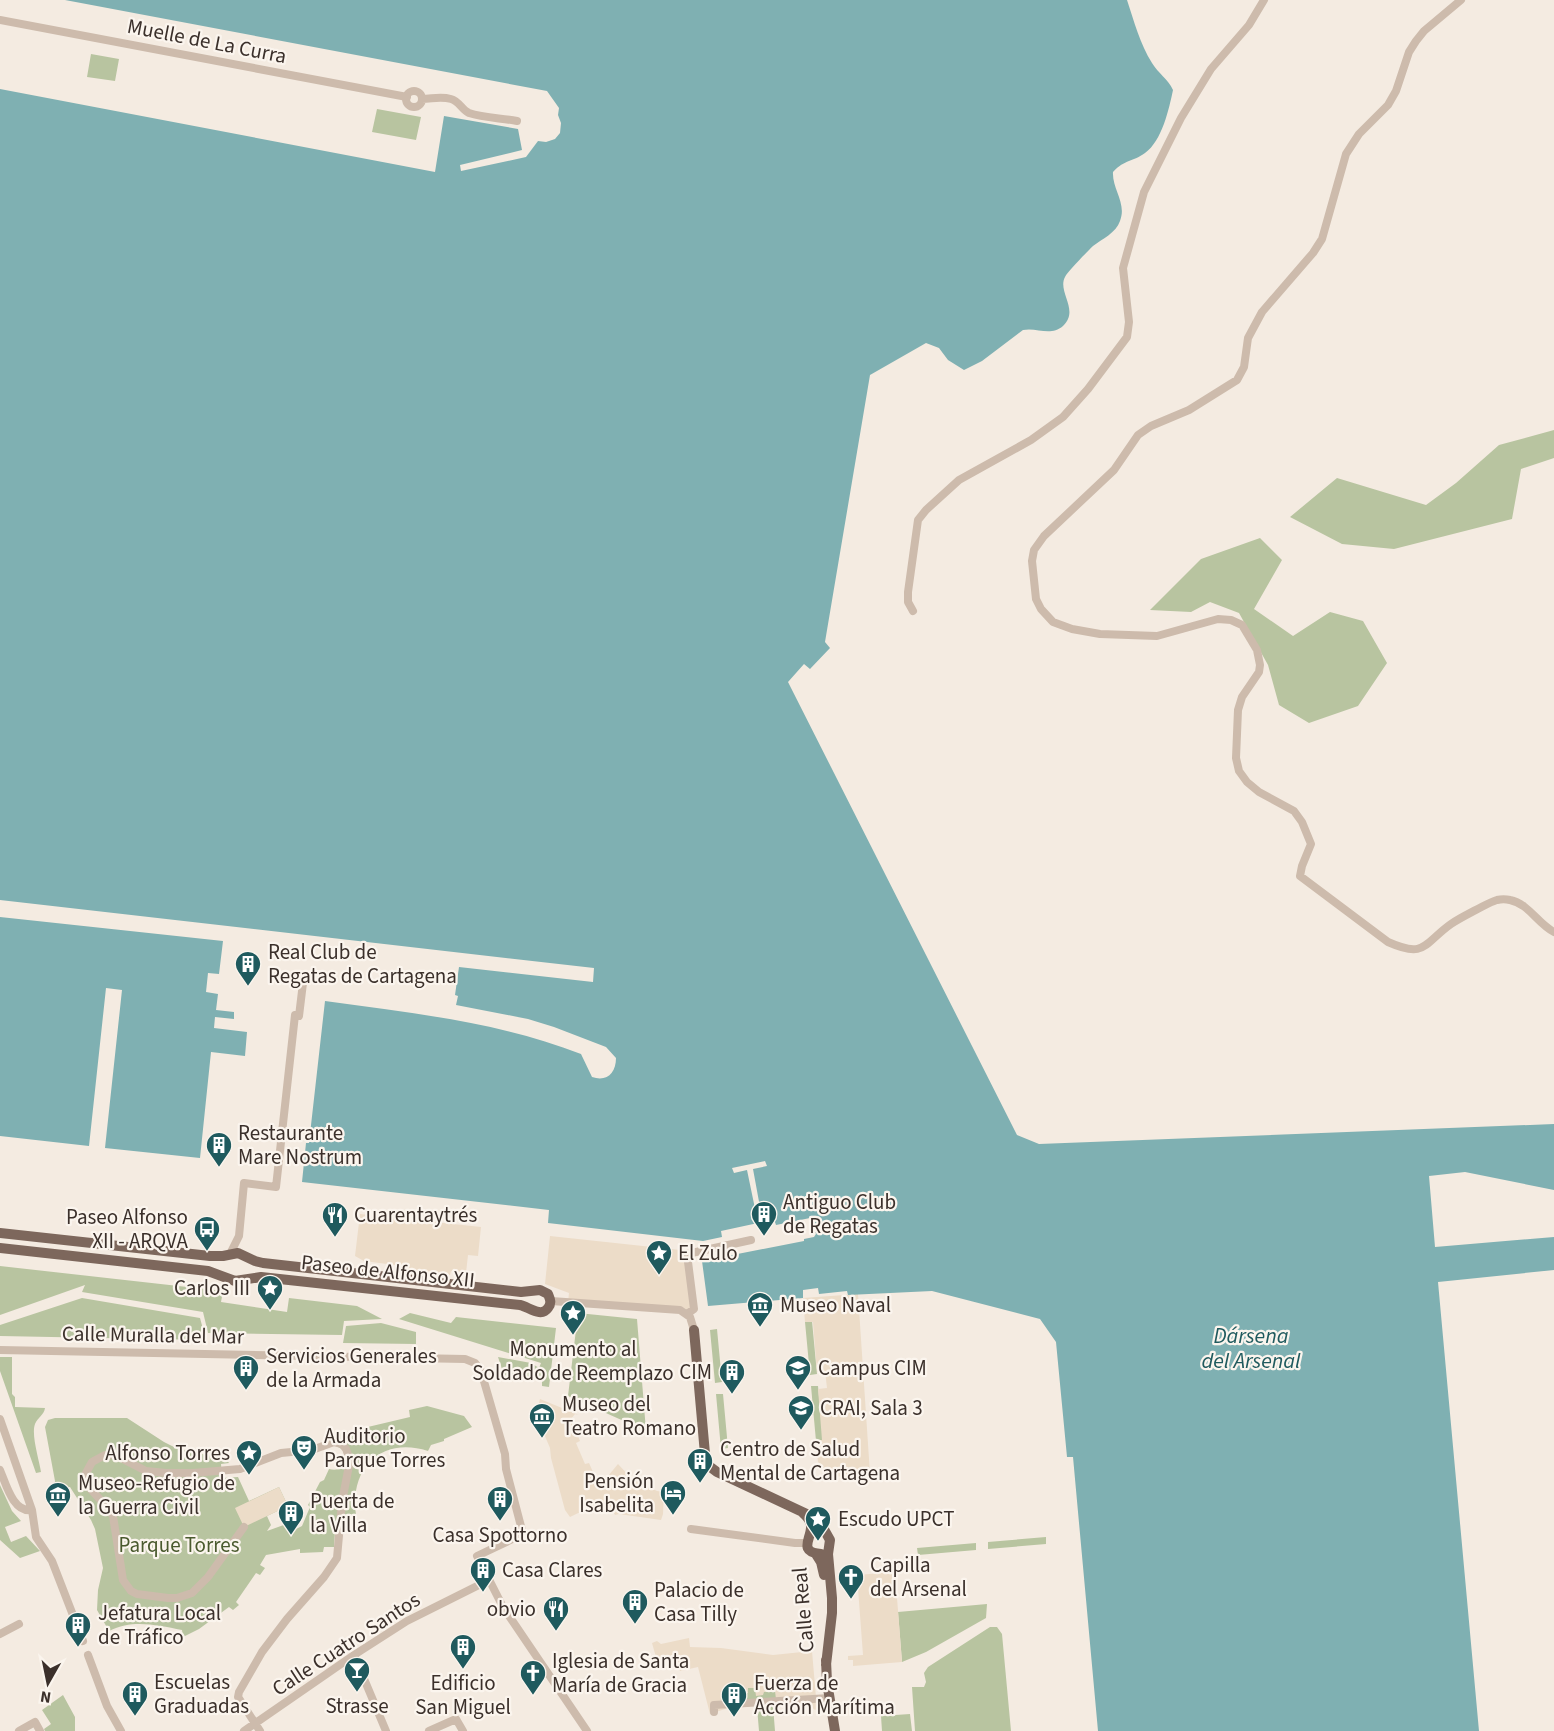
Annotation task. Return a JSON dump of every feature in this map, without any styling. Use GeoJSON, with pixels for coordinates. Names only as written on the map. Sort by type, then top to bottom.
{"type":"FeatureCollection","features":[{"type":"Feature","properties":{"kind":"main road"},"geometry":{"type":"LineString","coordinates":[[0,1233],[210,1256],[236,1253],[249,1261],[250,1269],[247,1276],[232,1281],[208,1271],[0,1248]]}},
{"type":"Feature","properties":{"kind":"main road"},"geometry":{"type":"LineString","coordinates":[[228,1278],[222,1267],[224,1259],[229,1255]]}},
{"type":"Feature","properties":{"kind":"main road","name":"Paseo de Alfonso XII"},"geometry":{"type":"LineString","coordinates":[[244,1256],[263,1263],[521,1292],[535,1291]]}},
{"type":"Feature","properties":{"kind":"main road","name":"Paseo de Alfonso XII"},"geometry":{"type":"LineString","coordinates":[[240,1280],[261,1277],[520,1305],[532,1309]]}},
{"type":"Feature","properties":{"kind":"main road"},"geometry":{"type":"LineString","coordinates":[[540,1290],[546,1292],[550,1301],[545,1311],[537,1312],[529,1304],[529,1298],[535,1291],[540,1290]]}},
{"type":"Feature","properties":{"kind":"main road"},"geometry":{"type":"LineString","coordinates":[[694,1330],[705,1457],[709,1466],[817,1520],[828,1535],[830,1546],[825,1552],[816,1554],[810,1551],[808,1539],[818,1530],[828,1535]]}},
{"type":"Feature","properties":{"kind":"main road","name":"Calle Real"},"geometry":{"type":"LineString","coordinates":[[796,1508],[803,1512],[810,1521],[811,1529],[808,1539]]}},
{"type":"Feature","properties":{"kind":"main road","name":"Calle Real"},"geometry":{"type":"LineString","coordinates":[[826,1665],[832,1613],[828,1558],[830,1546]]}},
{"type":"Feature","properties":{"kind":"main road","name":"Calle Real"},"geometry":{"type":"LineString","coordinates":[[816,1554],[823,1571],[826,1599],[826,1665],[835,1731]]}},
{"type":"Feature","properties":{"kind":"main road","name":"Calle Real"},"geometry":{"type":"LineString","coordinates":[[830,1698],[840,1731]]}},
{"type":"Feature","properties":{"kind":"street"},"geometry":{"type":"LineString","coordinates":[[913,611],[908,602],[908,592],[918,520],[959,480],[1031,440],[1063,417],[1088,389],[1126,337],[1130,322],[1123,268],[1143,192],[1181,118],[1211,69],[1248,25],[1264,0]]}},
{"type":"Feature","properties":{"kind":"street"},"geometry":{"type":"LineString","coordinates":[[1461,0],[1424,31],[1416,41],[1409,52],[1396,91],[1388,105],[1359,134],[1346,154],[1322,239],[1313,253],[1262,312],[1248,338],[1244,367],[1237,380],[1189,410],[1151,426],[1138,435],[1114,470],[1044,536],[1034,550],[1033,581],[1036,599],[1041,609],[1053,622],[1072,629],[1100,634],[1157,636],[1218,620],[1231,620],[1242,625],[1257,650],[1260,665],[1259,672],[1242,697],[1238,710],[1236,758],[1239,771],[1259,792],[1294,811],[1302,822],[1311,844],[1300,876],[1388,942],[1402,948],[1414,949],[1428,945],[1451,924],[1495,900],[1508,899],[1523,904],[1554,932]]}},
{"type":"Feature","properties":{"kind":"street","name":"Muelle de La Curra"},"geometry":{"type":"LineString","coordinates":[[0,20],[407,97],[410,93],[415,92],[420,94],[422,99],[438,96],[457,101],[467,112],[517,121]]}},
{"type":"Feature","properties":{"kind":"street"},"geometry":{"type":"LineString","coordinates":[[229,1255],[238,1236],[244,1184],[276,1187],[295,1015],[299,1016],[303,983]]}},
{"type":"Feature","properties":{"kind":"street"},"geometry":{"type":"LineString","coordinates":[[238,1236],[244,1256]]}},
{"type":"Feature","properties":{"kind":"street"},"geometry":{"type":"LineString","coordinates":[[687,1314],[694,1309],[687,1254],[751,1240]]}},
{"type":"Feature","properties":{"kind":"street"},"geometry":{"type":"LineString","coordinates":[[550,1301],[676,1309],[687,1314],[694,1330]]}},
{"type":"Feature","properties":{"kind":"street","name":"Calle Muralla del Mar"},"geometry":{"type":"LineString","coordinates":[[0,1350],[465,1359],[475,1363],[481,1371],[505,1454],[506,1469],[523,1534],[477,1556],[489,1580]]}},
{"type":"Feature","properties":{"kind":"street"},"geometry":{"type":"LineString","coordinates":[[0,1419],[32,1510],[36,1537],[52,1560],[83,1641]]}},
{"type":"Feature","properties":{"kind":"street"},"geometry":{"type":"LineString","coordinates":[[244,1527],[208,1577],[192,1593],[177,1598],[138,1594],[131,1591],[123,1580],[112,1516],[87,1485],[86,1473],[92,1462],[112,1455],[144,1470],[166,1473],[234,1470],[280,1453],[312,1450],[334,1442],[342,1444],[346,1449],[350,1460],[342,1502],[337,1558],[262,1652],[238,1696],[257,1728]]}},
{"type":"Feature","properties":{"kind":"street"},"geometry":{"type":"LineString","coordinates":[[0,1470],[17,1506],[25,1510],[32,1510]]}},
{"type":"Feature","properties":{"kind":"street"},"geometry":{"type":"LineString","coordinates":[[691,1529],[795,1543],[808,1539]]}},
{"type":"Feature","properties":{"kind":"street"},"geometry":{"type":"LineString","coordinates":[[489,1580],[503,1607],[587,1731]]}},
{"type":"Feature","properties":{"kind":"street","name":"Calle Cuatro Santos"},"geometry":{"type":"LineString","coordinates":[[244,1731],[257,1728],[354,1654],[407,1621],[489,1580]]}},
{"type":"Feature","properties":{"kind":"street"},"geometry":{"type":"LineString","coordinates":[[0,1634],[19,1624]]}},
{"type":"Feature","properties":{"kind":"street"},"geometry":{"type":"LineString","coordinates":[[354,1654],[386,1731]]}},
{"type":"Feature","properties":{"kind":"street"},"geometry":{"type":"LineString","coordinates":[[88,1655],[107,1706],[121,1731]]}},
{"type":"Feature","properties":{"kind":"street"},"geometry":{"type":"LineString","coordinates":[[714,1713],[714,1705],[830,1698]]}},
{"type":"Feature","properties":{"kind":"street"},"geometry":{"type":"LineString","coordinates":[[429,1731],[456,1719],[463,1731]]}},
{"type":"Feature","properties":{"kind":"street"},"geometry":{"type":"LineString","coordinates":[[19,1731],[35,1722],[39,1731]]}},
{"type":"Feature","properties":{"kind":"green space"},"geometry":{"type":"Polygon","coordinates":[[[91,54],[119,59],[115,81],[87,77],[91,54]]]}},
{"type":"Feature","properties":{"kind":"green space"},"geometry":{"type":"Polygon","coordinates":[[[377,109],[421,117],[416,140],[372,132],[377,109]]]}},
{"type":"Feature","properties":{"kind":"green space"},"geometry":{"type":"Polygon","coordinates":[[[1554,430],[1554,458],[1521,469],[1512,519],[1394,549],[1342,544],[1290,517],[1337,478],[1426,505],[1456,483],[1499,445],[1554,430]]]}},
{"type":"Feature","properties":{"kind":"green space"},"geometry":{"type":"Polygon","coordinates":[[[1260,538],[1282,560],[1254,609],[1293,636],[1330,612],[1363,621],[1387,663],[1358,706],[1309,723],[1279,705],[1268,665],[1239,613],[1210,602],[1191,612],[1150,610],[1201,559],[1260,538]]]}},
{"type":"Feature","properties":{"kind":"green space"},"geometry":{"type":"Polygon","coordinates":[[[0,1266],[223,1291],[221,1302],[287,1312],[289,1298],[357,1306],[382,1319],[344,1321],[342,1335],[208,1333],[203,1312],[82,1292],[85,1285],[0,1315],[0,1266]]]}},
{"type":"Feature","properties":{"kind":"green space"},"geometry":{"type":"Polygon","coordinates":[[[82,1298],[200,1318],[206,1340],[0,1336],[0,1325],[82,1298]]]}},
{"type":"Feature","properties":{"kind":"green space"},"geometry":{"type":"Polygon","coordinates":[[[410,1313],[451,1323],[456,1317],[556,1328],[549,1387],[542,1386],[542,1381],[504,1375],[498,1357],[531,1363],[539,1368],[541,1363],[399,1319],[410,1313]]]}},
{"type":"Feature","properties":{"kind":"green space"},"geometry":{"type":"Polygon","coordinates":[[[578,1313],[637,1319],[646,1431],[568,1396],[578,1313]]]}},
{"type":"Feature","properties":{"kind":"green space"},"geometry":{"type":"Polygon","coordinates":[[[812,1321],[817,1374],[810,1375],[805,1322],[812,1321]]]}},
{"type":"Feature","properties":{"kind":"green space"},"geometry":{"type":"Polygon","coordinates":[[[381,1323],[416,1332],[416,1344],[343,1343],[346,1326],[381,1323]]]}},
{"type":"Feature","properties":{"kind":"green space"},"geometry":{"type":"Polygon","coordinates":[[[717,1329],[722,1382],[715,1383],[710,1330],[717,1329]]]}},
{"type":"Feature","properties":{"kind":"green space"},"geometry":{"type":"Polygon","coordinates":[[[0,1357],[12,1357],[12,1394],[15,1397],[15,1407],[45,1408],[34,1429],[41,1472],[36,1473],[0,1371],[0,1357]]]}},
{"type":"Feature","properties":{"kind":"green space"},"geometry":{"type":"Polygon","coordinates":[[[811,1386],[818,1386],[823,1440],[816,1441],[811,1386]]]}},
{"type":"Feature","properties":{"kind":"green space"},"geometry":{"type":"Polygon","coordinates":[[[716,1394],[723,1394],[728,1448],[721,1449],[716,1394]]]}},
{"type":"Feature","properties":{"kind":"green space","name":"Parque Torres"},"geometry":{"type":"Polygon","coordinates":[[[427,1406],[464,1416],[472,1427],[431,1445],[428,1451],[396,1448],[383,1452],[372,1460],[358,1483],[355,1498],[356,1515],[349,1517],[352,1529],[344,1533],[335,1532],[334,1547],[324,1547],[323,1552],[300,1553],[300,1549],[266,1555],[260,1565],[265,1568],[260,1575],[256,1573],[236,1602],[239,1605],[233,1610],[229,1607],[199,1629],[183,1637],[182,1630],[145,1624],[127,1625],[109,1631],[97,1610],[98,1590],[103,1568],[95,1529],[70,1487],[54,1488],[55,1481],[45,1427],[48,1420],[55,1418],[127,1418],[178,1449],[226,1459],[229,1463],[221,1464],[222,1478],[238,1477],[249,1501],[279,1487],[288,1506],[267,1516],[271,1525],[267,1531],[292,1522],[296,1529],[302,1526],[310,1507],[308,1505],[320,1482],[324,1480],[329,1469],[339,1469],[346,1462],[344,1450],[334,1445],[334,1435],[410,1417],[409,1410],[427,1406]]]}},
{"type":"Feature","properties":{"kind":"green space"},"geometry":{"type":"Polygon","coordinates":[[[0,1485],[12,1511],[21,1521],[5,1527],[11,1542],[26,1536],[40,1551],[20,1558],[0,1540],[0,1485]]]}},
{"type":"Feature","properties":{"kind":"green space"},"geometry":{"type":"Polygon","coordinates":[[[1046,1537],[1046,1544],[988,1549],[988,1542],[1046,1537]]]}},
{"type":"Feature","properties":{"kind":"green space"},"geometry":{"type":"Polygon","coordinates":[[[976,1543],[976,1550],[918,1555],[917,1548],[976,1543]]]}},
{"type":"Feature","properties":{"kind":"green space"},"geometry":{"type":"Polygon","coordinates":[[[987,1604],[986,1618],[926,1652],[902,1662],[898,1612],[987,1604]]]}},
{"type":"Feature","properties":{"kind":"green space"},"geometry":{"type":"Polygon","coordinates":[[[990,1627],[997,1627],[1002,1634],[1011,1731],[915,1731],[912,1687],[924,1687],[926,1682],[924,1673],[928,1667],[990,1627]]]}},
{"type":"Feature","properties":{"kind":"green space"},"geometry":{"type":"Polygon","coordinates":[[[740,1685],[740,1693],[748,1688],[756,1688],[756,1695],[776,1691],[776,1699],[727,1702],[727,1694],[732,1686],[740,1685]]]}},
{"type":"Feature","properties":{"kind":"green space"},"geometry":{"type":"Polygon","coordinates":[[[63,1695],[75,1717],[75,1731],[45,1731],[44,1729],[51,1724],[42,1710],[63,1695]]]}},
{"type":"Feature","properties":{"kind":"green space"},"geometry":{"type":"Polygon","coordinates":[[[773,1706],[775,1731],[759,1731],[757,1707],[773,1706]]]}},
{"type":"Feature","properties":{"kind":"green space"},"geometry":{"type":"Polygon","coordinates":[[[910,1714],[912,1731],[882,1731],[881,1716],[910,1714]]]}},
{"type":"Feature","properties":{"kind":"shaded area"},"geometry":{"type":"Polygon","coordinates":[[[360,1214],[481,1227],[478,1256],[468,1255],[466,1273],[451,1271],[450,1275],[395,1269],[395,1265],[364,1261],[355,1256],[360,1214]]]}},
{"type":"Feature","properties":{"kind":"shaded area"},"geometry":{"type":"Polygon","coordinates":[[[550,1236],[680,1250],[687,1254],[694,1309],[687,1314],[568,1302],[569,1293],[545,1284],[550,1236]]]}},
{"type":"Feature","properties":{"kind":"shaded area"},"geometry":{"type":"Polygon","coordinates":[[[858,1294],[870,1474],[832,1477],[818,1462],[816,1441],[822,1440],[818,1389],[827,1388],[825,1371],[817,1372],[813,1322],[805,1322],[803,1298],[858,1294]]]}},
{"type":"Feature","properties":{"kind":"shaded area"},"geometry":{"type":"Polygon","coordinates":[[[540,1399],[579,1415],[575,1414],[571,1419],[580,1441],[576,1443],[585,1464],[589,1463],[597,1481],[603,1482],[618,1464],[632,1479],[664,1492],[661,1520],[615,1515],[609,1504],[601,1502],[570,1517],[565,1510],[550,1448],[536,1415],[540,1399]]]}},
{"type":"Feature","properties":{"kind":"shaded area"},"geometry":{"type":"Polygon","coordinates":[[[279,1487],[288,1506],[244,1527],[235,1508],[279,1487]]]}},
{"type":"Feature","properties":{"kind":"shaded area"},"geometry":{"type":"Polygon","coordinates":[[[895,1572],[902,1662],[853,1666],[853,1660],[848,1660],[848,1656],[863,1655],[857,1575],[895,1572]]]}},
{"type":"Feature","properties":{"kind":"shaded area"},"geometry":{"type":"Polygon","coordinates":[[[689,1638],[690,1647],[721,1648],[773,1655],[812,1651],[817,1709],[815,1710],[806,1702],[737,1705],[710,1714],[698,1667],[680,1671],[676,1659],[658,1664],[652,1643],[657,1641],[661,1644],[689,1638]],[[740,1685],[732,1686],[732,1694],[727,1694],[728,1702],[776,1699],[775,1691],[764,1692],[763,1695],[756,1696],[755,1688],[748,1688],[748,1693],[740,1693],[740,1685]]]}},
{"type":"Feature","properties":{"kind":"water","name":"Dársena del Arsenal"},"geometry":{"type":"Polygon","coordinates":[[[65,0],[1127,0],[1148,56],[1173,90],[1164,124],[1151,148],[1113,172],[1122,208],[1120,221],[1112,232],[1093,246],[1065,277],[1063,283],[1069,314],[1063,326],[1053,331],[1023,330],[982,361],[964,370],[948,360],[939,348],[926,343],[870,375],[825,642],[830,648],[810,669],[804,664],[788,682],[1017,1135],[1039,1144],[1554,1124],[1554,1190],[1465,1172],[1429,1176],[1435,1247],[1554,1237],[1554,1270],[1438,1282],[1479,1731],[1098,1731],[1073,1457],[1067,1457],[1056,1342],[1040,1319],[932,1291],[848,1295],[847,1291],[819,1294],[818,1288],[803,1290],[803,1298],[708,1306],[702,1261],[804,1241],[816,1234],[810,1218],[776,1225],[773,1216],[762,1218],[753,1169],[767,1166],[765,1161],[732,1168],[734,1173],[747,1170],[758,1223],[721,1231],[722,1237],[703,1241],[548,1223],[549,1210],[302,1182],[306,1143],[309,1143],[325,1001],[455,1020],[519,1034],[581,1054],[592,1077],[602,1078],[610,1075],[616,1063],[616,1058],[606,1047],[528,1019],[456,1005],[458,996],[455,995],[459,967],[593,982],[594,968],[0,900],[0,89],[435,172],[444,116],[518,129],[522,150],[460,165],[461,171],[526,157],[538,141],[546,142],[555,139],[560,133],[561,123],[558,115],[559,108],[547,91],[65,0]]]}},
{"type":"Feature","properties":{"kind":"water"},"geometry":{"type":"Polygon","coordinates":[[[0,917],[223,941],[219,974],[208,973],[206,992],[218,994],[216,1010],[234,1012],[234,1019],[215,1017],[214,1028],[247,1032],[245,1056],[211,1052],[200,1158],[105,1148],[122,990],[106,988],[89,1146],[0,1136],[0,917]]]}},
{"type":"Feature","properties":{"kind":"place","name":"Real Club de Regatas de Cartagena"},"geometry":{"type":"Point","coordinates":[248,987]}},
{"type":"Feature","properties":{"kind":"place","name":"Restaurante Mare Nostrum"},"geometry":{"type":"Point","coordinates":[219,1168]}},
{"type":"Feature","properties":{"kind":"place","name":"Antiguo Club de Regatas"},"geometry":{"type":"Point","coordinates":[764,1237]}},
{"type":"Feature","properties":{"kind":"place","name":"Cuarentaytrés"},"geometry":{"type":"Point","coordinates":[335,1238]}},
{"type":"Feature","properties":{"kind":"place","name":"Paseo Alfonso XII - ARQVA"},"geometry":{"type":"Point","coordinates":[207,1252]}},
{"type":"Feature","properties":{"kind":"place","name":"El Zulo"},"geometry":{"type":"Point","coordinates":[659,1276]}},
{"type":"Feature","properties":{"kind":"place","name":"Carlos III"},"geometry":{"type":"Point","coordinates":[270,1311]}},
{"type":"Feature","properties":{"kind":"place","name":"Museo Naval"},"geometry":{"type":"Point","coordinates":[760,1328]}},
{"type":"Feature","properties":{"kind":"place","name":"Monumento al Soldado de Reemplazo"},"geometry":{"type":"Point","coordinates":[573,1336]}},
{"type":"Feature","properties":{"kind":"place","name":"Servicios Generales de la Armada"},"geometry":{"type":"Point","coordinates":[246,1391]}},
{"type":"Feature","properties":{"kind":"place","name":"Campus CIM"},"geometry":{"type":"Point","coordinates":[798,1391]}},
{"type":"Feature","properties":{"kind":"place","name":"CIM"},"geometry":{"type":"Point","coordinates":[732,1395]}},
{"type":"Feature","properties":{"kind":"place","name":"CRAI, Sala 3"},"geometry":{"type":"Point","coordinates":[801,1431]}},
{"type":"Feature","properties":{"kind":"place","name":"Museo del Teatro Romano"},"geometry":{"type":"Point","coordinates":[542,1439]}},
{"type":"Feature","properties":{"kind":"place","name":"Auditorio Parque Torres"},"geometry":{"type":"Point","coordinates":[304,1471]}},
{"type":"Feature","properties":{"kind":"place","name":"Alfonso Torres"},"geometry":{"type":"Point","coordinates":[249,1476]}},
{"type":"Feature","properties":{"kind":"place","name":"Centro de Salud Mental de Cartagena"},"geometry":{"type":"Point","coordinates":[700,1484]}},
{"type":"Feature","properties":{"kind":"place","name":"Pensión Isabelita"},"geometry":{"type":"Point","coordinates":[673,1516]}},
{"type":"Feature","properties":{"kind":"place","name":"Museo-Refugio de la Guerra Civil"},"geometry":{"type":"Point","coordinates":[58,1518]}},
{"type":"Feature","properties":{"kind":"place","name":"Casa Spottorno"},"geometry":{"type":"Point","coordinates":[500,1522]}},
{"type":"Feature","properties":{"kind":"place","name":"Puerta de la Villa"},"geometry":{"type":"Point","coordinates":[291,1536]}},
{"type":"Feature","properties":{"kind":"place","name":"Escudo UPCT"},"geometry":{"type":"Point","coordinates":[818,1542]}},
{"type":"Feature","properties":{"kind":"place","name":"Casa Clares"},"geometry":{"type":"Point","coordinates":[483,1593]}},
{"type":"Feature","properties":{"kind":"place","name":"Capilla del Arsenal"},"geometry":{"type":"Point","coordinates":[851,1600]}},
{"type":"Feature","properties":{"kind":"place","name":"Palacio de Casa Tilly"},"geometry":{"type":"Point","coordinates":[635,1625]}},
{"type":"Feature","properties":{"kind":"place","name":"obvio"},"geometry":{"type":"Point","coordinates":[556,1632]}},
{"type":"Feature","properties":{"kind":"place","name":"Jefatura Local de Tráfico"},"geometry":{"type":"Point","coordinates":[78,1648]}},
{"type":"Feature","properties":{"kind":"place","name":"Edificio San Miguel"},"geometry":{"type":"Point","coordinates":[463,1670]}},
{"type":"Feature","properties":{"kind":"place","name":"Strasse"},"geometry":{"type":"Point","coordinates":[357,1693]}},
{"type":"Feature","properties":{"kind":"place","name":"Iglesia de Santa María de Gracia"},"geometry":{"type":"Point","coordinates":[533,1696]}},
{"type":"Feature","properties":{"kind":"place","name":"Escuelas Graduadas"},"geometry":{"type":"Point","coordinates":[135,1717]}},
{"type":"Feature","properties":{"kind":"place","name":"Fuerza de Acción Marítima"},"geometry":{"type":"Point","coordinates":[734,1718]}}]}
